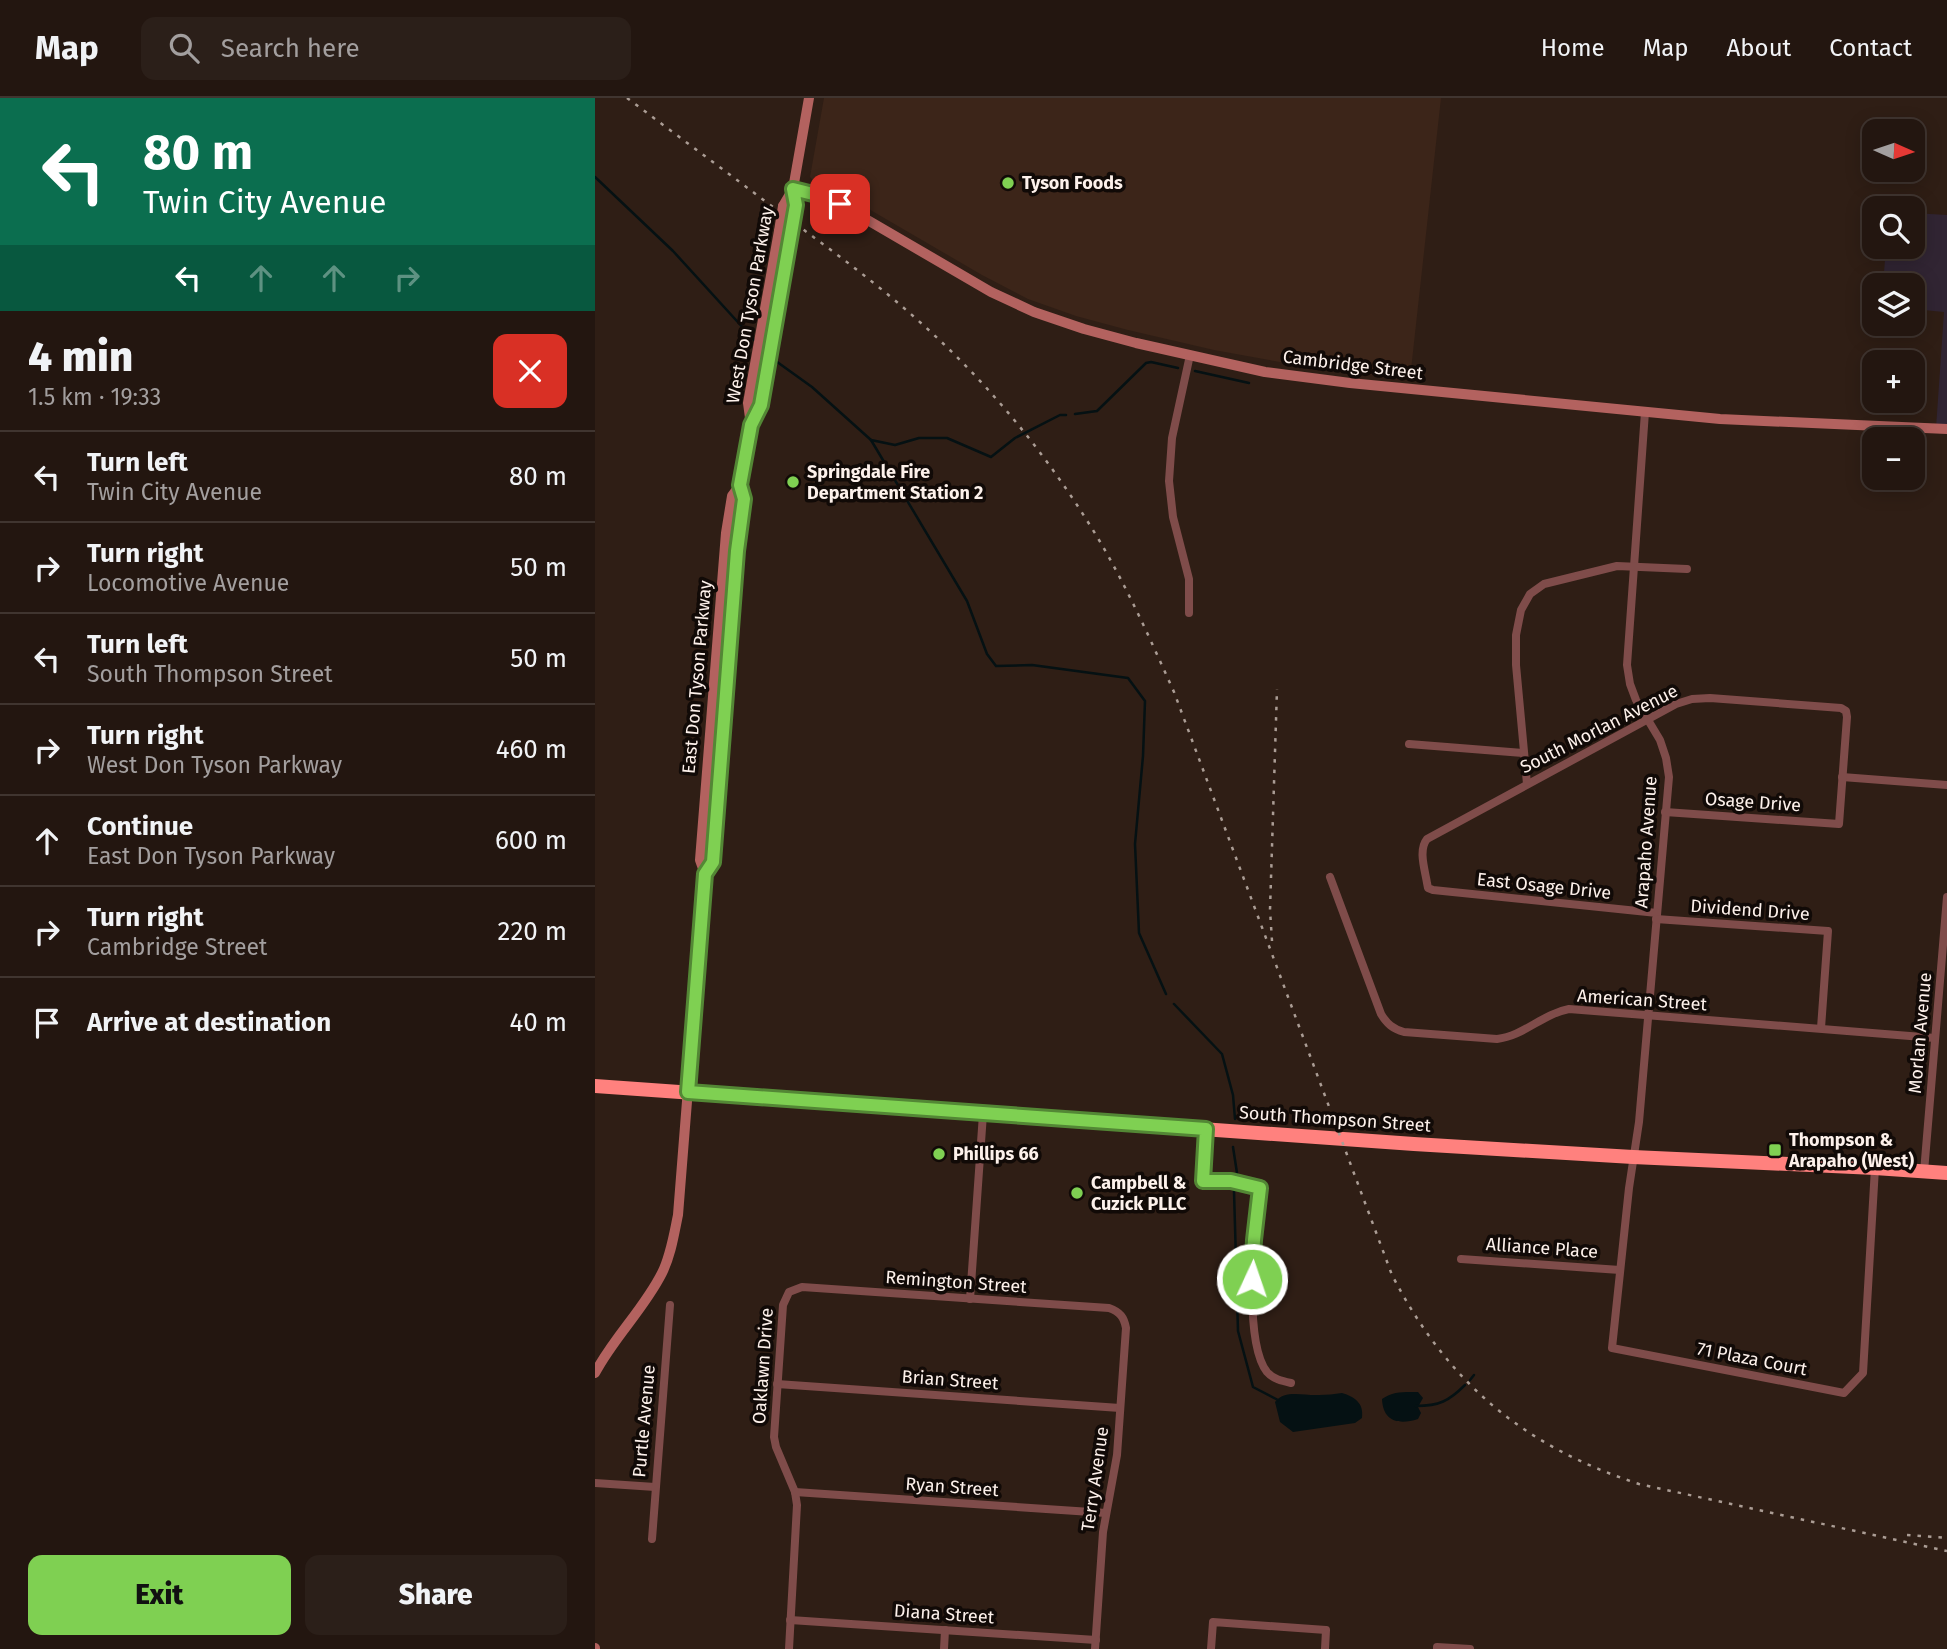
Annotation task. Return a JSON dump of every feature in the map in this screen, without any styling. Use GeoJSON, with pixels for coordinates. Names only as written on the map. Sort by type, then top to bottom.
{"type":"FeatureCollection","features":[{"type":"Feature","properties":{"kind":"highway","name":"South Thompson Street"},"geometry":{"type":"LineString","coordinates":[[595,1086],[1400,1143],[1947,1173]]}},
{"type":"Feature","properties":{"kind":"main road","name":"West Don Tyson Parkway"},"geometry":{"type":"LineString","coordinates":[[595,1373],[606,1352],[649,1296],[663,1271],[673,1243],[678,1215],[705,874],[713,862],[737,551],[744,499],[740,485],[751,425],[748,403],[783,206],[793,189],[809,98]]}},
{"type":"Feature","properties":{"kind":"main road"},"geometry":{"type":"LineString","coordinates":[[751,425],[761,405],[768,369],[796,206],[793,189]]}},
{"type":"Feature","properties":{"kind":"main road","name":"Cambridge Street"},"geometry":{"type":"LineString","coordinates":[[793,189],[834,200],[991,292],[1034,312],[1084,329],[1265,372],[1310,379],[1720,419],[1947,429]]}},
{"type":"Feature","properties":{"kind":"street"},"geometry":{"type":"LineString","coordinates":[[1189,612],[1189,579],[1173,517],[1169,470],[1172,438],[1190,355]]}},
{"type":"Feature","properties":{"kind":"street","name":"Arapaho Avenue"},"geometry":{"type":"LineString","coordinates":[[1633,1157],[1639,1122],[1669,777],[1660,740],[1636,700],[1627,665],[1645,412]]}},
{"type":"Feature","properties":{"kind":"street"},"geometry":{"type":"LineString","coordinates":[[1527,784],[1516,664],[1516,635],[1521,610],[1530,594],[1544,584],[1617,566],[1687,569]]}},
{"type":"Feature","properties":{"kind":"street","name":"South Morlan Avenue"},"geometry":{"type":"LineString","coordinates":[[1428,888],[1423,843],[1427,839],[1647,719],[1692,699],[1841,708],[1846,711],[1847,717],[1842,777]]}},
{"type":"Feature","properties":{"kind":"street"},"geometry":{"type":"LineString","coordinates":[[1409,744],[1523,753]]}},
{"type":"Feature","properties":{"kind":"street"},"geometry":{"type":"LineString","coordinates":[[1842,777],[1947,785]]}},
{"type":"Feature","properties":{"kind":"street","name":"Osage Drive"},"geometry":{"type":"LineString","coordinates":[[1665,812],[1839,824],[1842,777]]}},
{"type":"Feature","properties":{"kind":"street","name":"American Street"},"geometry":{"type":"LineString","coordinates":[[1330,877],[1381,1014],[1387,1024],[1404,1032],[1508,1038],[1557,1011],[1569,1009],[1935,1038]]}},
{"type":"Feature","properties":{"kind":"street","name":"East Osage Drive"},"geometry":{"type":"LineString","coordinates":[[1428,888],[1657,916]]}},
{"type":"Feature","properties":{"kind":"street","name":"Morlan Avenue"},"geometry":{"type":"LineString","coordinates":[[1924,1172],[1947,897]]}},
{"type":"Feature","properties":{"kind":"street","name":"Dividend Drive"},"geometry":{"type":"LineString","coordinates":[[1657,916],[1828,931],[1821,1028]]}},
{"type":"Feature","properties":{"kind":"street"},"geometry":{"type":"LineString","coordinates":[[970,1298],[983,1114]]}},
{"type":"Feature","properties":{"kind":"street"},"geometry":{"type":"LineString","coordinates":[[1206,1129],[1203,1181],[1231,1181],[1260,1188],[1251,1298],[1257,1345],[1263,1366],[1269,1375],[1291,1383]]}},
{"type":"Feature","properties":{"kind":"street","name":"71 Plaza Court"},"geometry":{"type":"LineString","coordinates":[[1633,1157],[1612,1348],[1844,1394],[1863,1373],[1875,1168]]}},
{"type":"Feature","properties":{"kind":"street","name":"Alliance Place"},"geometry":{"type":"LineString","coordinates":[[1461,1259],[1620,1270]]}},
{"type":"Feature","properties":{"kind":"street","name":"Remington Street"},"geometry":{"type":"LineString","coordinates":[[789,1292],[802,1287],[970,1298],[1109,1308],[1121,1314]]}},
{"type":"Feature","properties":{"kind":"street","name":"Oaklawn Drive"},"geometry":{"type":"LineString","coordinates":[[789,1292],[783,1305],[774,1437],[795,1492],[797,1517],[789,1649]]}},
{"type":"Feature","properties":{"kind":"street","name":"Purtle Avenue"},"geometry":{"type":"LineString","coordinates":[[652,1539],[670,1305]]}},
{"type":"Feature","properties":{"kind":"street","name":"Terry Avenue"},"geometry":{"type":"LineString","coordinates":[[1095,1645],[1103,1532],[1117,1455],[1126,1328],[1121,1314]]}},
{"type":"Feature","properties":{"kind":"street","name":"Brian Street"},"geometry":{"type":"LineString","coordinates":[[777,1384],[1120,1408]]}},
{"type":"Feature","properties":{"kind":"street"},"geometry":{"type":"LineString","coordinates":[[595,1483],[655,1488]]}},
{"type":"Feature","properties":{"kind":"street","name":"Ryan Street"},"geometry":{"type":"LineString","coordinates":[[795,1492],[1106,1513]]}},
{"type":"Feature","properties":{"kind":"street","name":"Diana Street"},"geometry":{"type":"LineString","coordinates":[[790,1620],[945,1630],[1095,1645]]}},
{"type":"Feature","properties":{"kind":"street"},"geometry":{"type":"LineString","coordinates":[[1211,1649],[1213,1622],[1326,1630],[1325,1649]]}},
{"type":"Feature","properties":{"kind":"street"},"geometry":{"type":"LineString","coordinates":[[944,1649],[945,1630]]}},
{"type":"Feature","properties":{"kind":"street"},"geometry":{"type":"LineString","coordinates":[[1437,1648],[1470,1649]]}},
{"type":"Feature","properties":{"kind":"shaded area"},"geometry":{"type":"Polygon","coordinates":[[[824,98],[1441,98],[1410,379],[1330,371],[1214,350],[1076,316],[1028,299],[843,194],[815,183],[810,177],[824,98]]]}},
{"type":"Feature","properties":{"kind":"shaded area"},"geometry":{"type":"Polygon","coordinates":[[[1925,214],[1947,215],[1947,429],[1936,428],[1944,312],[1925,310],[1925,273],[1884,273],[1885,259],[1925,259],[1925,214]]]}},
{"type":"Feature","properties":{"kind":"shaded area"},"geometry":{"type":"Polygon","coordinates":[[[1418,1392],[1423,1398],[1418,1407],[1421,1413],[1418,1419],[1405,1422],[1393,1420],[1385,1413],[1382,1399],[1386,1396],[1418,1392]]]}},
{"type":"Feature","properties":{"kind":"shaded area"},"geometry":{"type":"Polygon","coordinates":[[[1342,1393],[1355,1399],[1360,1405],[1362,1418],[1355,1423],[1293,1432],[1280,1422],[1275,1402],[1279,1398],[1295,1394],[1342,1393]]]}},
{"type":"Feature","properties":{"kind":"waterway"},"geometry":{"type":"LineString","coordinates":[[595,177],[673,251],[756,342]]}},
{"type":"Feature","properties":{"kind":"waterway"},"geometry":{"type":"LineString","coordinates":[[773,359],[812,387],[871,440],[967,601],[987,654],[996,666],[1032,665],[1128,678],[1145,701],[1135,844],[1139,933],[1166,994]]}},
{"type":"Feature","properties":{"kind":"waterway"},"geometry":{"type":"LineString","coordinates":[[1075,414],[1097,411],[1146,363],[1178,368]]}},
{"type":"Feature","properties":{"kind":"waterway"},"geometry":{"type":"LineString","coordinates":[[1195,371],[1249,383]]}},
{"type":"Feature","properties":{"kind":"waterway"},"geometry":{"type":"LineString","coordinates":[[871,440],[895,445],[919,438],[947,438],[991,457],[1015,438],[1060,415],[1066,415]]}},
{"type":"Feature","properties":{"kind":"waterway"},"geometry":{"type":"LineString","coordinates":[[1174,1004],[1222,1054],[1233,1095],[1235,1119]]}},
{"type":"Feature","properties":{"kind":"waterway"},"geometry":{"type":"LineString","coordinates":[[1233,1147],[1237,1173]]}},
{"type":"Feature","properties":{"kind":"waterway"},"geometry":{"type":"LineString","coordinates":[[1234,1191],[1238,1331],[1253,1387],[1278,1400]]}},
{"type":"Feature","properties":{"kind":"waterway"},"geometry":{"type":"LineString","coordinates":[[1470,1380],[1474,1375]]}},
{"type":"Feature","properties":{"kind":"waterway"},"geometry":{"type":"LineString","coordinates":[[1416,1406],[1443,1402],[1465,1385]]}},
{"type":"Feature","properties":{"kind":"railway"},"geometry":{"type":"LineString","coordinates":[[627,98],[847,262],[933,334],[980,381],[1023,431],[1082,512],[1120,577],[1174,692],[1392,1275],[1438,1348],[1464,1379],[1493,1406],[1525,1430],[1597,1469],[1639,1484],[1947,1551]]}},
{"type":"Feature","properties":{"kind":"railway"},"geometry":{"type":"LineString","coordinates":[[1272,941],[1270,910],[1277,689]]}},
{"type":"Feature","properties":{"kind":"railway"},"geometry":{"type":"LineString","coordinates":[[1907,1535],[1947,1538]]}},
{"type":"Feature","properties":{"kind":"place","name":"Tyson Foods"},"geometry":{"type":"Point","coordinates":[1008,183]}},
{"type":"Feature","properties":{"kind":"place","name":"Springdale Fire Department Station 2"},"geometry":{"type":"Point","coordinates":[793,482]}},
{"type":"Feature","properties":{"kind":"place","name":"Thompson & Arapaho (West)"},"geometry":{"type":"Point","coordinates":[1775,1150]}},
{"type":"Feature","properties":{"kind":"place","name":"Phillips 66"},"geometry":{"type":"Point","coordinates":[939,1154]}},
{"type":"Feature","properties":{"kind":"place","name":"Campbell & Cuzick PLLC"},"geometry":{"type":"Point","coordinates":[1077,1193]}},
{"type":"Feature","properties":{"kind":"route"},"geometry":{"type":"LineString","coordinates":[[840,204],[793,189],[796,205],[785,271],[761,405],[751,425],[740,485],[744,499],[737,551],[713,862],[705,874],[688,1092],[1206,1129],[1203,1181],[1231,1181],[1260,1188],[1252,1279]]}}]}
